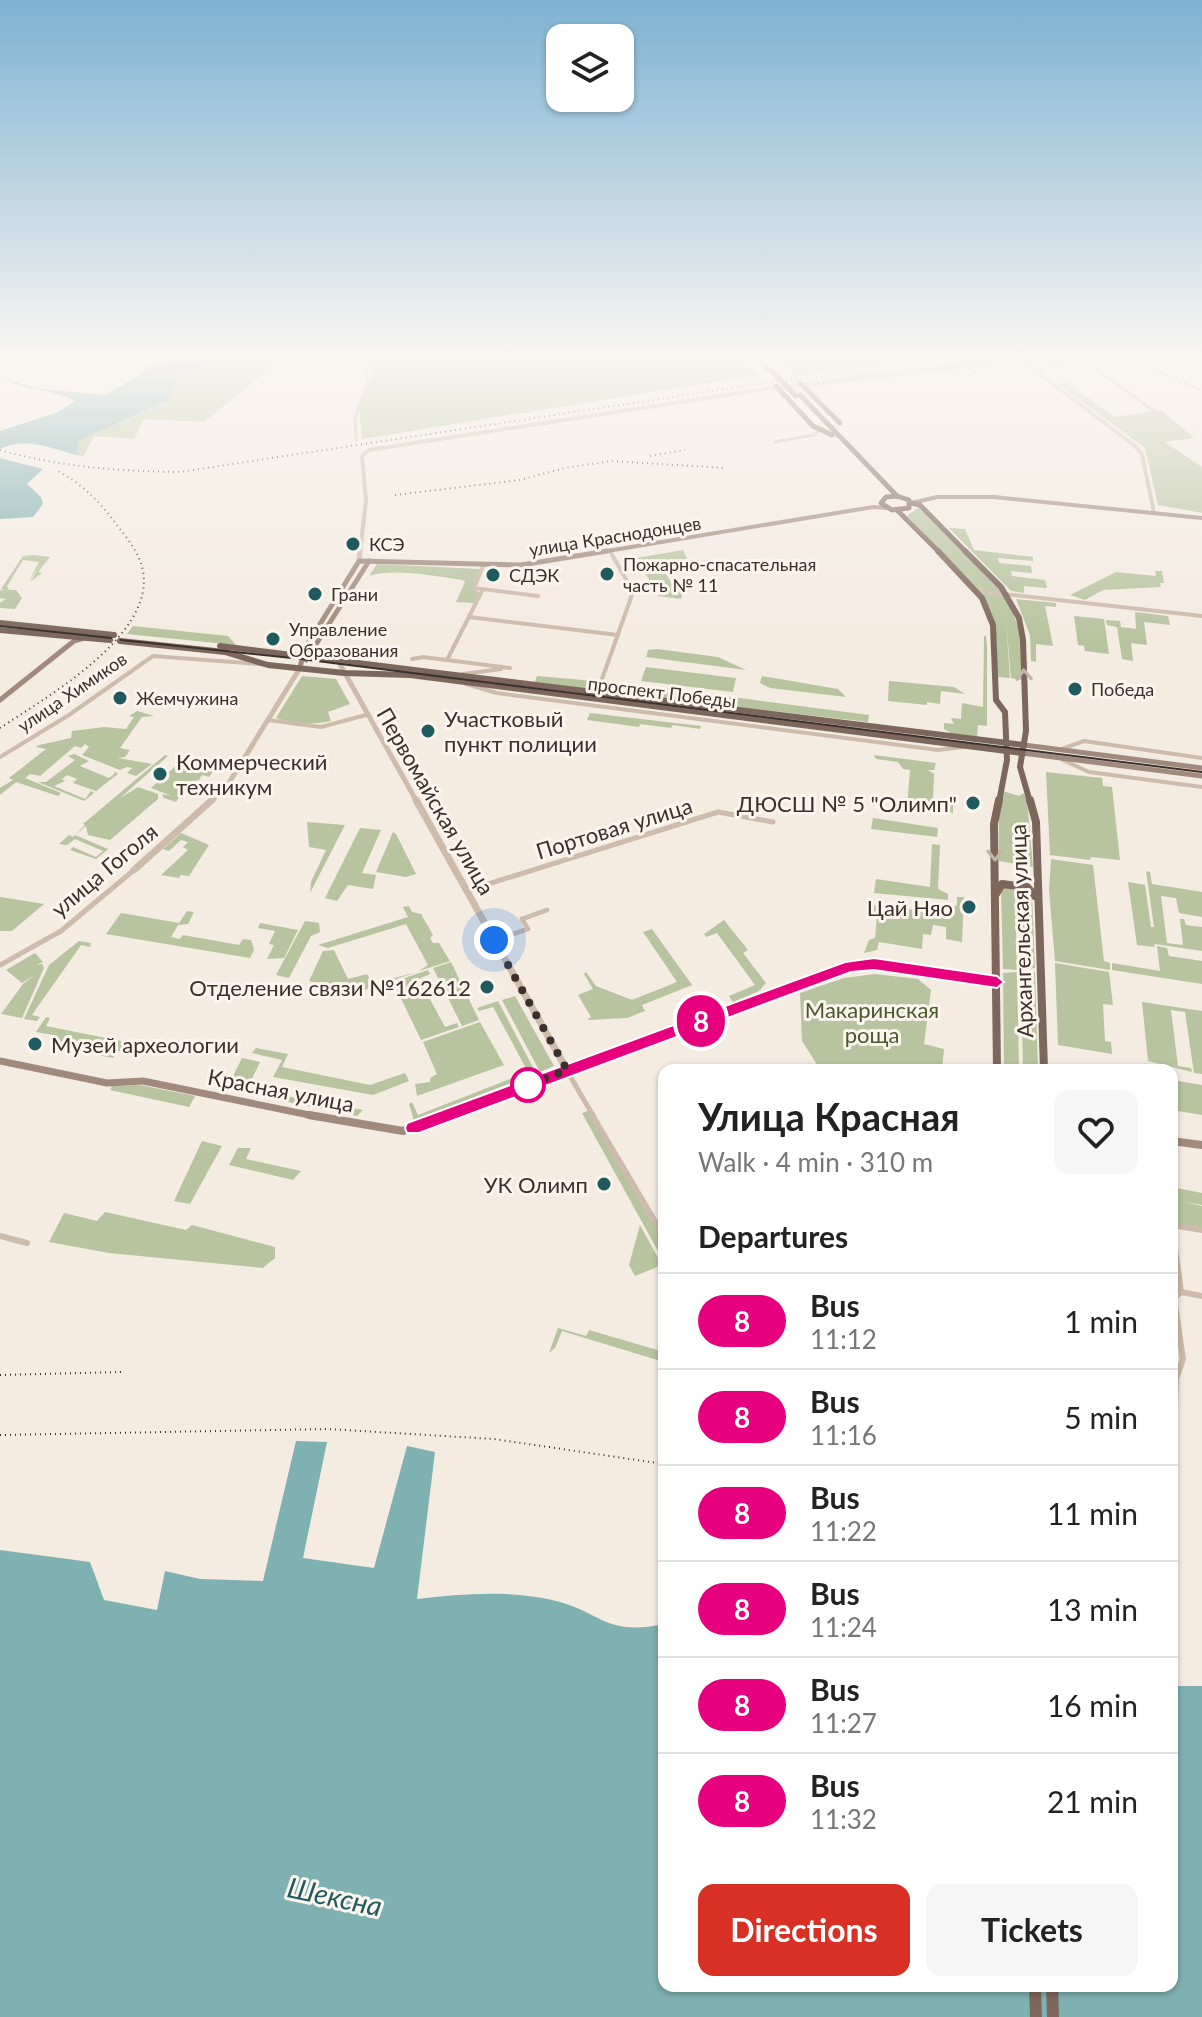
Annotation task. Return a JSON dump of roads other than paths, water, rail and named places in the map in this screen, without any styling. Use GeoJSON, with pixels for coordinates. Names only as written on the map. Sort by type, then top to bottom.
{"type":"FeatureCollection","features":[{"type":"Feature","properties":{"kind":"main road"},"geometry":{"type":"LineString","coordinates":[[848,449],[884,488],[887,508],[898,511],[909,508],[908,500]]}},
{"type":"Feature","properties":{"kind":"main road"},"geometry":{"type":"LineString","coordinates":[[849,449],[897,496],[908,500],[987,496],[1202,518]]}},
{"type":"Feature","properties":{"kind":"main road"},"geometry":{"type":"LineString","coordinates":[[884,499],[897,496]]}},
{"type":"Feature","properties":{"kind":"main road","name":"улица Краснодонцев"},"geometry":{"type":"LineString","coordinates":[[873,507],[884,499]]}},
{"type":"Feature","properties":{"kind":"main road","name":"Архангельская улица"},"geometry":{"type":"LineString","coordinates":[[908,500],[920,505],[1007,595],[1021,627],[1026,731],[1020,767],[1036,822],[1044,1064]]}},
{"type":"Feature","properties":{"kind":"main road","name":"улица Краснодонцев"},"geometry":{"type":"LineString","coordinates":[[359,561],[521,565],[873,507],[887,508]]}},
{"type":"Feature","properties":{"kind":"main road","name":"Архангельская улица"},"geometry":{"type":"LineString","coordinates":[[898,511],[977,591],[993,625],[996,700],[1005,712],[1006,728],[1003,777],[995,814],[997,1064]]}},
{"type":"Feature","properties":{"kind":"main road","name":"улица Гоголя"},"geometry":{"type":"LineString","coordinates":[[300,668],[327,613],[359,561]]}},
{"type":"Feature","properties":{"kind":"main road","name":"улица Гоголя"},"geometry":{"type":"LineString","coordinates":[[306,656],[369,561]]}},
{"type":"Feature","properties":{"kind":"main road"},"geometry":{"type":"LineString","coordinates":[[327,613],[336,614]]}},
{"type":"Feature","properties":{"kind":"main road"},"geometry":{"type":"LineString","coordinates":[[0,623],[112,638],[0,630]]}},
{"type":"Feature","properties":{"kind":"main road"},"geometry":{"type":"LineString","coordinates":[[65,636],[70,640],[70,645]]}},
{"type":"Feature","properties":{"kind":"main road"},"geometry":{"type":"LineString","coordinates":[[0,700],[70,645],[84,638]]}},
{"type":"Feature","properties":{"kind":"main road","name":"проспект Победы"},"geometry":{"type":"LineString","coordinates":[[1006,747],[971,746],[771,720],[460,678],[337,659],[122,639],[225,652],[268,665],[344,673],[460,678],[1023,749],[1202,776]]}},
{"type":"Feature","properties":{"kind":"main road"},"geometry":{"type":"LineString","coordinates":[[1006,728],[1015,733],[1026,731]]}},
{"type":"Feature","properties":{"kind":"main road","name":"проспект Победы"},"geometry":{"type":"LineString","coordinates":[[1059,754],[1202,768]]}},
{"type":"Feature","properties":{"kind":"main road"},"geometry":{"type":"LineString","coordinates":[[1003,777],[1013,776],[1024,782]]}},
{"type":"Feature","properties":{"kind":"main road"},"geometry":{"type":"LineString","coordinates":[[995,897],[1002,884],[1024,885],[1034,892],[1038,905]]}},
{"type":"Feature","properties":{"kind":"main road"},"geometry":{"type":"LineString","coordinates":[[567,1070],[857,965],[885,965],[997,982]]}},
{"type":"Feature","properties":{"kind":"main road","name":"Красная улица"},"geometry":{"type":"LineString","coordinates":[[0,1061],[107,1083],[143,1081],[380,1129],[413,1128],[567,1070]]}},
{"type":"Feature","properties":{"kind":"main road"},"geometry":{"type":"LineString","coordinates":[[1178,1142],[1202,1145]]}},
{"type":"Feature","properties":{"kind":"main road"},"geometry":{"type":"LineString","coordinates":[[1035,1992],[1036,2017]]}},
{"type":"Feature","properties":{"kind":"main road"},"geometry":{"type":"LineString","coordinates":[[1052,1992],[1053,2017]]}},
{"type":"Feature","properties":{"kind":"street","name":"улица Гоголя"},"geometry":{"type":"LineString","coordinates":[[359,561],[366,500],[363,454],[360,449]]}},
{"type":"Feature","properties":{"kind":"street"},"geometry":{"type":"LineString","coordinates":[[363,454],[378,449]]}},
{"type":"Feature","properties":{"kind":"street"},"geometry":{"type":"LineString","coordinates":[[1136,449],[1142,454],[1154,513]]}},
{"type":"Feature","properties":{"kind":"street"},"geometry":{"type":"LineString","coordinates":[[602,679],[633,592],[610,551]]}},
{"type":"Feature","properties":{"kind":"street"},"geometry":{"type":"LineString","coordinates":[[483,566],[474,588],[538,596]]}},
{"type":"Feature","properties":{"kind":"street"},"geometry":{"type":"LineString","coordinates":[[447,660],[483,589]]}},
{"type":"Feature","properties":{"kind":"street"},"geometry":{"type":"LineString","coordinates":[[977,591],[1202,616]]}},
{"type":"Feature","properties":{"kind":"street"},"geometry":{"type":"LineString","coordinates":[[469,617],[618,635]]}},
{"type":"Feature","properties":{"kind":"street"},"geometry":{"type":"LineString","coordinates":[[219,661],[227,657],[225,652]]}},
{"type":"Feature","properties":{"kind":"street","name":"улица Химиков"},"geometry":{"type":"LineString","coordinates":[[0,757],[69,715],[146,659],[162,655],[219,661]]}},
{"type":"Feature","properties":{"kind":"street"},"geometry":{"type":"LineString","coordinates":[[412,659],[423,657],[510,668],[477,672],[460,678]]}},
{"type":"Feature","properties":{"kind":"street","name":"Первомайская улица"},"geometry":{"type":"LineString","coordinates":[[337,659],[658,1227]]}},
{"type":"Feature","properties":{"kind":"street"},"geometry":{"type":"LineString","coordinates":[[219,661],[268,665]]}},
{"type":"Feature","properties":{"kind":"street"},"geometry":{"type":"LineString","coordinates":[[477,672],[480,665]]}},
{"type":"Feature","properties":{"kind":"street","name":"улица Гоголя"},"geometry":{"type":"LineString","coordinates":[[0,965],[61,931],[227,786],[300,668]]}},
{"type":"Feature","properties":{"kind":"street"},"geometry":{"type":"LineString","coordinates":[[460,678],[497,693],[938,750],[971,746]]}},
{"type":"Feature","properties":{"kind":"street"},"geometry":{"type":"LineString","coordinates":[[268,720],[321,727],[366,715]]}},
{"type":"Feature","properties":{"kind":"street"},"geometry":{"type":"LineString","coordinates":[[753,725],[771,720]]}},
{"type":"Feature","properties":{"kind":"street"},"geometry":{"type":"LineString","coordinates":[[1059,754],[1084,741],[1190,753],[1201,758]]}},
{"type":"Feature","properties":{"kind":"street"},"geometry":{"type":"LineString","coordinates":[[1059,754],[1089,772],[1202,787]]}},
{"type":"Feature","properties":{"kind":"street"},"geometry":{"type":"LineString","coordinates":[[1185,766],[1201,758]]}},
{"type":"Feature","properties":{"kind":"street","name":"Портовая улица"},"geometry":{"type":"LineString","coordinates":[[466,891],[718,812],[773,822]]}},
{"type":"Feature","properties":{"kind":"street"},"geometry":{"type":"LineString","coordinates":[[494,940],[528,929],[522,919],[547,910]]}},
{"type":"Feature","properties":{"kind":"street"},"geometry":{"type":"LineString","coordinates":[[1178,1226],[1202,1230]]}},
{"type":"Feature","properties":{"kind":"street"},"geometry":{"type":"LineString","coordinates":[[0,1236],[27,1243]]}},
{"type":"Feature","properties":{"kind":"street"},"geometry":{"type":"LineString","coordinates":[[1178,1274],[1181,1292]]}},
{"type":"Feature","properties":{"kind":"street"},"geometry":{"type":"LineString","coordinates":[[1178,1294],[1181,1292],[1202,1296]]}},
{"type":"Feature","properties":{"kind":"street"},"geometry":{"type":"LineString","coordinates":[[1178,1328],[1183,1359],[1178,1373]]}},
{"type":"Feature","properties":{"kind":"water"},"geometry":{"type":"Polygon","coordinates":[[[56,449],[77,449],[77,455],[56,449]]]}},
{"type":"Feature","properties":{"kind":"water"},"geometry":{"type":"Polygon","coordinates":[[[0,458],[43,469],[27,484],[41,497],[43,504],[33,517],[0,519],[0,458]]]}},
{"type":"Feature","properties":{"kind":"water","name":"Шексна"},"geometry":{"type":"Polygon","coordinates":[[[296,1441],[327,1442],[303,1558],[374,1568],[407,1446],[435,1452],[417,1599],[467,1594],[519,1595],[552,1600],[616,1625],[658,1625],[658,1992],[1178,1992],[1178,1686],[1202,1686],[1202,2017],[0,2017],[0,1550],[90,1562],[104,1600],[157,1610],[165,1571],[200,1579],[263,1581],[296,1441]]]}},
{"type":"Feature","properties":{"kind":"tram line"},"geometry":{"type":"LineString","coordinates":[[0,626],[111,638]]}},
{"type":"Feature","properties":{"kind":"tram line"},"geometry":{"type":"LineString","coordinates":[[121,640],[301,659],[1202,772]]}},
{"type":"Feature","properties":{"kind":"railway"},"geometry":{"type":"LineString","coordinates":[[0,450],[89,467],[180,472],[330,449]]}},
{"type":"Feature","properties":{"kind":"railway"},"geometry":{"type":"LineString","coordinates":[[650,456],[685,450]]}},
{"type":"Feature","properties":{"kind":"railway"},"geometry":{"type":"LineString","coordinates":[[395,495],[520,480],[565,468],[611,461],[726,468]]}},
{"type":"Feature","properties":{"kind":"railway"},"geometry":{"type":"LineString","coordinates":[[0,728],[93,663],[132,619],[142,595],[143,571],[130,543],[91,495],[56,470]]}},
{"type":"Feature","properties":{"kind":"railway"},"geometry":{"type":"LineString","coordinates":[[0,1375],[121,1372]]}},
{"type":"Feature","properties":{"kind":"railway"},"geometry":{"type":"LineString","coordinates":[[0,1435],[328,1429],[494,1439],[658,1463]]}},
{"type":"Feature","properties":{"kind":"place","name":"КСЭ"},"geometry":{"type":"Point","coordinates":[353,544]}},
{"type":"Feature","properties":{"kind":"place","name":"Пожарно-спасательная часть № 11"},"geometry":{"type":"Point","coordinates":[607,574]}},
{"type":"Feature","properties":{"kind":"place","name":"СДЭК"},"geometry":{"type":"Point","coordinates":[493,575]}},
{"type":"Feature","properties":{"kind":"place","name":"Грани"},"geometry":{"type":"Point","coordinates":[315,594]}},
{"type":"Feature","properties":{"kind":"place","name":"Управление Образования"},"geometry":{"type":"Point","coordinates":[273,639]}},
{"type":"Feature","properties":{"kind":"place","name":"Победа"},"geometry":{"type":"Point","coordinates":[1075,689]}},
{"type":"Feature","properties":{"kind":"place","name":"Жемчужина"},"geometry":{"type":"Point","coordinates":[120,698]}},
{"type":"Feature","properties":{"kind":"place","name":"Участковый пункт полиции"},"geometry":{"type":"Point","coordinates":[428,731]}},
{"type":"Feature","properties":{"kind":"place","name":"Коммерческий техникум"},"geometry":{"type":"Point","coordinates":[160,774]}},
{"type":"Feature","properties":{"kind":"place","name":"ДЮСШ № 5 \"Олимп\""},"geometry":{"type":"Point","coordinates":[973,803]}},
{"type":"Feature","properties":{"kind":"place","name":"Цай Няо"},"geometry":{"type":"Point","coordinates":[969,907]}},
{"type":"Feature","properties":{"kind":"place","name":"Отделение связи №162612"},"geometry":{"type":"Point","coordinates":[487,987]}},
{"type":"Feature","properties":{"kind":"place","name":"Музей археологии"},"geometry":{"type":"Point","coordinates":[35,1044]}},
{"type":"Feature","properties":{"kind":"place","name":"УК Олимп"},"geometry":{"type":"Point","coordinates":[604,1184]}},
{"type":"Feature","properties":{"kind":"park label","name":"Макаринская роща"},"geometry":{"type":"Point","coordinates":[872,1022]}}]}
